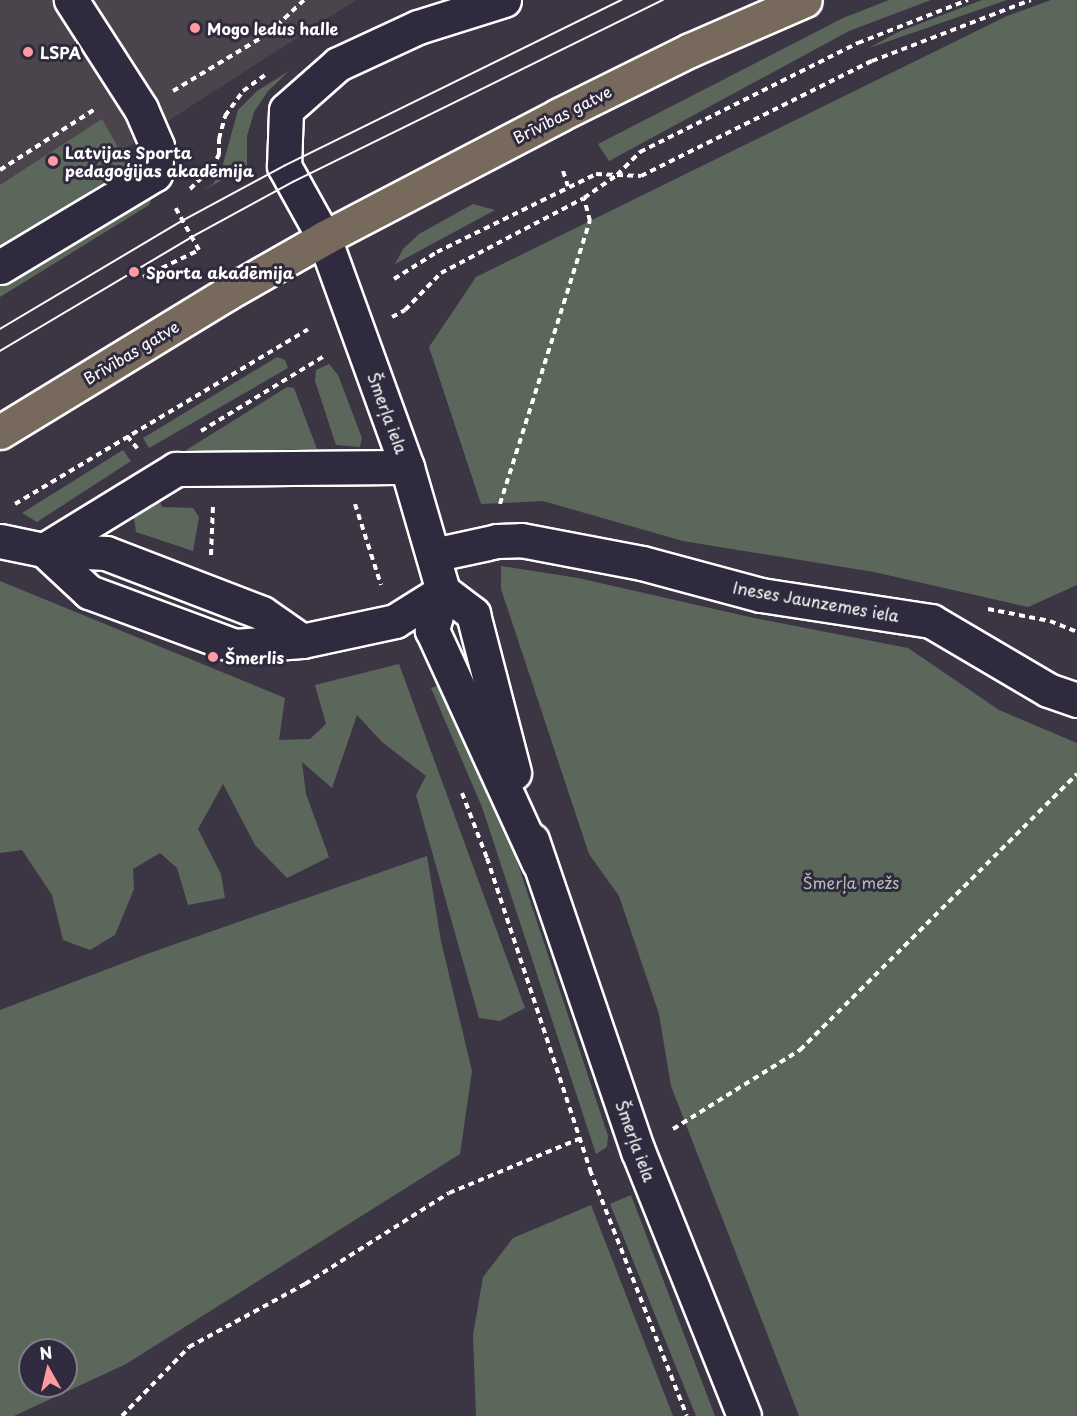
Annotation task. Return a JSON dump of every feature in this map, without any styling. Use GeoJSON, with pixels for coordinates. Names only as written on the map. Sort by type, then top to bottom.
{"type":"FeatureCollection","features":[{"type":"Feature","properties":{"kind":"highway","name":"Brīvības gatve"},"geometry":{"type":"LineString","coordinates":[[0,432],[226,294],[324,238],[690,50],[805,0]]}},
{"type":"Feature","properties":{"kind":"street"},"geometry":{"type":"LineString","coordinates":[[0,267],[155,174],[157,146],[134,99],[71,0]]}},
{"type":"Feature","properties":{"kind":"street"},"geometry":{"type":"LineString","coordinates":[[324,238],[284,166],[286,110],[338,64],[418,27],[504,0]]}},
{"type":"Feature","properties":{"kind":"street","name":"Šmerļa iela"},"geometry":{"type":"LineString","coordinates":[[324,238],[407,467],[443,591],[432,630],[537,862],[638,1151],[744,1416]]}},
{"type":"Feature","properties":{"kind":"street"},"geometry":{"type":"LineString","coordinates":[[44,550],[176,469],[407,467]]}},
{"type":"Feature","properties":{"kind":"street","name":"Ineses Jaunzemes iela"},"geometry":{"type":"LineString","coordinates":[[433,555],[497,541],[521,540],[642,563],[761,595],[931,621],[1048,690],[1077,700]]}},
{"type":"Feature","properties":{"kind":"street"},"geometry":{"type":"LineString","coordinates":[[0,541],[44,550],[106,553],[262,614],[302,641]]}},
{"type":"Feature","properties":{"kind":"street"},"geometry":{"type":"LineString","coordinates":[[44,550],[89,592],[235,646],[302,641],[395,621],[443,591]]}},
{"type":"Feature","properties":{"kind":"path"},"geometry":{"type":"LineString","coordinates":[[0,170],[134,99],[269,33],[304,0]]}},
{"type":"Feature","properties":{"kind":"path"},"geometry":{"type":"LineString","coordinates":[[398,313],[405,310],[441,273],[584,198],[617,175],[640,152],[858,43],[968,0]]}},
{"type":"Feature","properties":{"kind":"path"},"geometry":{"type":"LineString","coordinates":[[394,279],[437,252],[568,186],[596,174],[640,176],[872,61],[1030,0]]}},
{"type":"Feature","properties":{"kind":"path"},"geometry":{"type":"LineString","coordinates":[[563,171],[568,186]]}},
{"type":"Feature","properties":{"kind":"path"},"geometry":{"type":"LineString","coordinates":[[143,277],[199,250],[155,174]]}},
{"type":"Feature","properties":{"kind":"path"},"geometry":{"type":"LineString","coordinates":[[498,510],[590,221],[584,198]]}},
{"type":"Feature","properties":{"kind":"path"},"geometry":{"type":"LineString","coordinates":[[10,508],[308,329]]}},
{"type":"Feature","properties":{"kind":"path"},"geometry":{"type":"LineString","coordinates":[[334,468],[351,492],[378,578],[395,621]]}},
{"type":"Feature","properties":{"kind":"path"},"geometry":{"type":"LineString","coordinates":[[210,593],[214,501]]}},
{"type":"Feature","properties":{"kind":"path"},"geometry":{"type":"LineString","coordinates":[[673,1129],[800,1050],[1077,774]]}},
{"type":"Feature","properties":{"kind":"path"},"geometry":{"type":"LineString","coordinates":[[458,781],[487,858],[579,1139],[687,1416]]}},
{"type":"Feature","properties":{"kind":"path"},"geometry":{"type":"LineString","coordinates":[[123,1416],[189,1347],[305,1284],[449,1193],[579,1139]]}},
{"type":"Feature","properties":{"kind":"shaded area","name":"Latvijas Sporta pedagoģijas akadēmija"},"geometry":{"type":"Polygon","coordinates":[[[0,0],[356,0],[0,229],[0,0]]]}},
{"type":"Feature","properties":{"kind":"green space"},"geometry":{"type":"Polygon","coordinates":[[[889,0],[931,0],[849,31],[609,161],[598,144],[843,18],[889,0]]]}},
{"type":"Feature","properties":{"kind":"green space"},"geometry":{"type":"Polygon","coordinates":[[[982,0],[1007,0],[869,48],[898,32],[982,0]]]}},
{"type":"Feature","properties":{"kind":"green space"},"geometry":{"type":"Polygon","coordinates":[[[1051,0],[1077,0],[1077,585],[1028,607],[874,572],[683,541],[543,501],[481,504],[429,347],[476,277],[1007,16],[1051,0]]]}},
{"type":"Feature","properties":{"kind":"green space"},"geometry":{"type":"Polygon","coordinates":[[[289,71],[268,91],[254,112],[247,136],[247,166],[202,191],[213,184],[222,168],[238,110],[257,91],[289,71]]]}},
{"type":"Feature","properties":{"kind":"green space"},"geometry":{"type":"Polygon","coordinates":[[[102,119],[123,156],[125,165],[123,170],[0,249],[0,185],[102,119]]]}},
{"type":"Feature","properties":{"kind":"green space"},"geometry":{"type":"Polygon","coordinates":[[[156,188],[149,205],[0,297],[0,284],[156,188]]]}},
{"type":"Feature","properties":{"kind":"green space"},"geometry":{"type":"Polygon","coordinates":[[[473,204],[495,210],[395,264],[403,249],[419,234],[473,204]]]}},
{"type":"Feature","properties":{"kind":"green space"},"geometry":{"type":"Polygon","coordinates":[[[277,357],[285,360],[288,368],[149,448],[143,438],[277,357]]]}},
{"type":"Feature","properties":{"kind":"green space"},"geometry":{"type":"Polygon","coordinates":[[[329,364],[338,375],[362,438],[360,447],[336,445],[315,381],[316,370],[329,364]]]}},
{"type":"Feature","properties":{"kind":"green space"},"geometry":{"type":"Polygon","coordinates":[[[287,387],[294,388],[317,449],[183,452],[287,387]]]}},
{"type":"Feature","properties":{"kind":"green space"},"geometry":{"type":"Polygon","coordinates":[[[123,450],[131,461],[37,522],[22,513],[123,450]]]}},
{"type":"Feature","properties":{"kind":"green space"},"geometry":{"type":"Polygon","coordinates":[[[160,502],[162,507],[193,508],[199,517],[193,551],[136,532],[134,517],[160,502]]]}},
{"type":"Feature","properties":{"kind":"green space","name":"Šmerļa mežs"},"geometry":{"type":"Polygon","coordinates":[[[501,566],[578,578],[754,618],[908,648],[999,710],[1077,743],[1077,1416],[799,1416],[671,1086],[659,1014],[619,896],[589,854],[501,589],[501,566]]]}},
{"type":"Feature","properties":{"kind":"green space"},"geometry":{"type":"Polygon","coordinates":[[[0,581],[285,698],[279,740],[310,739],[326,724],[315,685],[399,664],[525,1008],[500,1021],[479,1018],[416,795],[426,776],[382,742],[357,715],[332,788],[302,762],[306,794],[329,857],[287,878],[255,845],[223,784],[198,829],[221,874],[225,898],[188,905],[177,868],[160,853],[133,869],[134,889],[115,935],[90,950],[63,940],[52,895],[22,850],[0,853],[0,581]]]}},
{"type":"Feature","properties":{"kind":"green space"},"geometry":{"type":"Polygon","coordinates":[[[445,683],[497,801],[608,1136],[607,1147],[596,1154],[482,807],[431,688],[445,683]]]}},
{"type":"Feature","properties":{"kind":"green space"},"geometry":{"type":"Polygon","coordinates":[[[427,856],[441,941],[472,1071],[460,1154],[126,1364],[78,1386],[78,1338],[18,1338],[18,1398],[53,1398],[14,1416],[0,1416],[0,1010],[147,954],[427,856]]]}},
{"type":"Feature","properties":{"kind":"green space"},"geometry":{"type":"Polygon","coordinates":[[[631,1195],[715,1416],[696,1416],[610,1204],[631,1195]]]}},
{"type":"Feature","properties":{"kind":"green space"},"geometry":{"type":"Polygon","coordinates":[[[591,1205],[673,1416],[476,1416],[473,1335],[483,1277],[513,1238],[591,1205]]]}},
{"type":"Feature","properties":{"kind":"tram line"},"geometry":{"type":"LineString","coordinates":[[0,329],[182,221],[284,166],[621,0]]}},
{"type":"Feature","properties":{"kind":"tram line"},"geometry":{"type":"LineString","coordinates":[[0,351],[192,237],[293,182],[663,0]]}},
{"type":"Feature","properties":{"kind":"place","name":"Mogo ledus halle"},"geometry":{"type":"Point","coordinates":[195,28]}},
{"type":"Feature","properties":{"kind":"place","name":"LSPA"},"geometry":{"type":"Point","coordinates":[28,52]}},
{"type":"Feature","properties":{"kind":"place","name":"Latvijas Sporta pedagoģijas akadēmija"},"geometry":{"type":"Point","coordinates":[53,161]}},
{"type":"Feature","properties":{"kind":"place","name":"Sporta akadēmija"},"geometry":{"type":"Point","coordinates":[134,272]}},
{"type":"Feature","properties":{"kind":"place","name":"Šmerlis"},"geometry":{"type":"Point","coordinates":[213,657]}}]}
